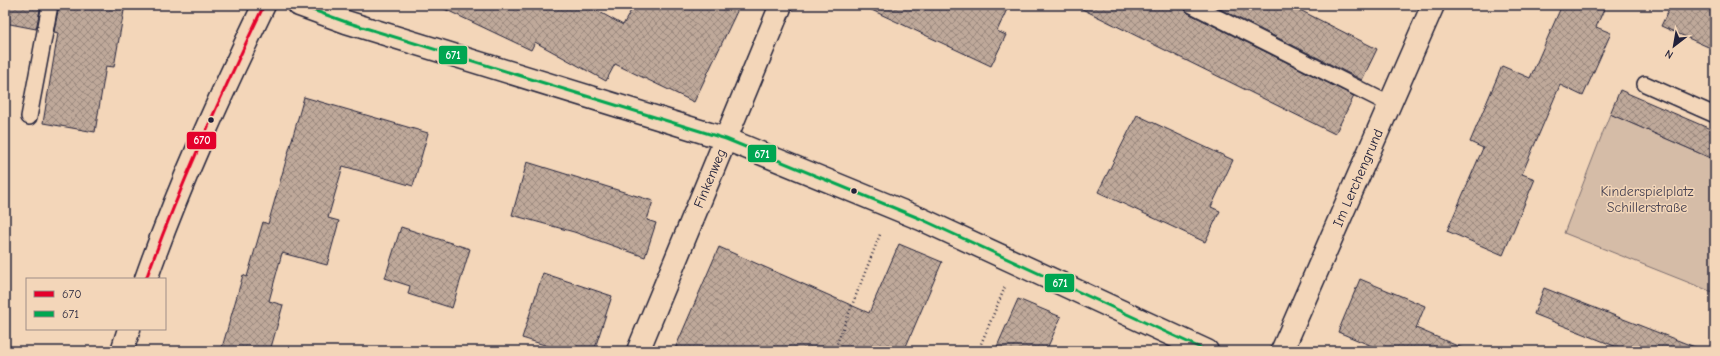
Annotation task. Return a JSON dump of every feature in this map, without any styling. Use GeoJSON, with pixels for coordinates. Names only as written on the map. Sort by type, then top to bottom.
{"type":"FeatureCollection","features":[{"type":"Feature","properties":{"kind":"street"},"geometry":{"type":"LineString","coordinates":[[146,278],[181,187],[264,5]]}},
{"type":"Feature","properties":{"kind":"street"},"geometry":{"type":"LineString","coordinates":[[299,5],[346,22],[726,139],[921,219],[1015,264],[1207,351]]}},
{"type":"Feature","properties":{"kind":"street","name":"Finkenweg"},"geometry":{"type":"LineString","coordinates":[[638,351],[782,5]]}},
{"type":"Feature","properties":{"kind":"street","name":"Im Lerchengrund"},"geometry":{"type":"LineString","coordinates":[[1282,351],[1433,5]]}},
{"type":"Feature","properties":{"kind":"street"},"geometry":{"type":"LineString","coordinates":[[122,351],[129,330]]}},
{"type":"Feature","properties":{"kind":"lane"},"geometry":{"type":"LineString","coordinates":[[29,117],[50,5]]}},
{"type":"Feature","properties":{"kind":"lane"},"geometry":{"type":"LineString","coordinates":[[1192,5],[1389,104]]}},
{"type":"Feature","properties":{"kind":"lane"},"geometry":{"type":"LineString","coordinates":[[1645,84],[1715,115]]}},
{"type":"Feature","properties":{"kind":"path"},"geometry":{"type":"LineString","coordinates":[[834,351],[891,207]]}},
{"type":"Feature","properties":{"kind":"path"},"geometry":{"type":"LineString","coordinates":[[978,351],[1015,264]]}},
{"type":"Feature","properties":{"kind":"green space","name":"Kinderspielplatz Schillerstraße"},"geometry":{"type":"Polygon","coordinates":[[[1610,114],[1715,160],[1715,293],[1564,233],[1610,114]]]}},
{"type":"Feature","properties":{"kind":"building"},"geometry":{"type":"Polygon","coordinates":[[[5,5],[41,5],[36,29],[5,23],[5,5]]]}},
{"type":"Feature","properties":{"kind":"building"},"geometry":{"type":"Polygon","coordinates":[[[59,5],[125,5],[114,67],[106,66],[95,132],[43,123],[58,33],[54,32],[59,5]]]}},
{"type":"Feature","properties":{"kind":"building"},"geometry":{"type":"Polygon","coordinates":[[[436,5],[587,5],[623,25],[634,5],[740,5],[694,102],[615,64],[606,81],[535,42],[531,50],[436,5]]]}},
{"type":"Feature","properties":{"kind":"building"},"geometry":{"type":"Polygon","coordinates":[[[861,5],[1009,5],[997,31],[1006,35],[991,66],[861,5]]]}},
{"type":"Feature","properties":{"kind":"building"},"geometry":{"type":"Polygon","coordinates":[[[1074,5],[1183,5],[1188,13],[1354,96],[1335,134],[1074,5]]]}},
{"type":"Feature","properties":{"kind":"building"},"geometry":{"type":"Polygon","coordinates":[[[1212,5],[1290,5],[1377,49],[1362,80],[1212,5]]]}},
{"type":"Feature","properties":{"kind":"building"},"geometry":{"type":"Polygon","coordinates":[[[1562,5],[1606,5],[1596,27],[1611,33],[1583,96],[1560,85],[1522,174],[1535,179],[1503,255],[1447,231],[1483,148],[1470,142],[1502,66],[1530,78],[1562,5]]]}},
{"type":"Feature","properties":{"kind":"building"},"geometry":{"type":"Polygon","coordinates":[[[1671,5],[1715,5],[1715,50],[1661,26],[1671,5]]]}},
{"type":"Feature","properties":{"kind":"building"},"geometry":{"type":"Polygon","coordinates":[[[1620,90],[1715,131],[1715,160],[1610,114],[1620,90]]]}},
{"type":"Feature","properties":{"kind":"building"},"geometry":{"type":"Polygon","coordinates":[[[304,97],[428,133],[413,186],[343,166],[328,218],[339,221],[327,265],[282,253],[269,301],[283,305],[270,351],[221,351],[243,275],[247,277],[263,222],[268,224],[304,97]]]}},
{"type":"Feature","properties":{"kind":"building"},"geometry":{"type":"Polygon","coordinates":[[[1137,115],[1233,160],[1211,207],[1220,211],[1205,242],[1098,192],[1137,115]]]}},
{"type":"Feature","properties":{"kind":"building"},"geometry":{"type":"Polygon","coordinates":[[[527,162],[653,201],[647,220],[656,223],[645,257],[574,232],[512,215],[527,162]]]}},
{"type":"Feature","properties":{"kind":"building"},"geometry":{"type":"Polygon","coordinates":[[[401,227],[470,249],[452,308],[408,294],[410,286],[385,278],[401,227]]]}},
{"type":"Feature","properties":{"kind":"building"},"geometry":{"type":"Polygon","coordinates":[[[899,244],[942,262],[904,351],[674,351],[719,247],[869,313],[899,244]]]}},
{"type":"Feature","properties":{"kind":"building"},"geometry":{"type":"Polygon","coordinates":[[[543,273],[612,296],[594,351],[564,351],[522,338],[543,273]]]}},
{"type":"Feature","properties":{"kind":"building"},"geometry":{"type":"Polygon","coordinates":[[[1360,279],[1425,306],[1416,328],[1469,351],[1384,351],[1338,332],[1360,279]]]}},
{"type":"Feature","properties":{"kind":"building"},"geometry":{"type":"Polygon","coordinates":[[[1544,288],[1700,349],[1700,351],[1627,351],[1534,314],[1544,288]]]}},
{"type":"Feature","properties":{"kind":"building"},"geometry":{"type":"Polygon","coordinates":[[[1018,299],[1061,317],[1046,351],[995,351],[1018,299]]]}},
{"type":"Feature","properties":{"kind":"transit line","name":"670"},"geometry":{"type":"LineString","coordinates":[[146,278],[202,140],[264,5]]}},
{"type":"Feature","properties":{"kind":"transit line","name":"671"},"geometry":{"type":"LineString","coordinates":[[299,5],[346,22],[726,139],[921,219],[1207,351]]}}]}
